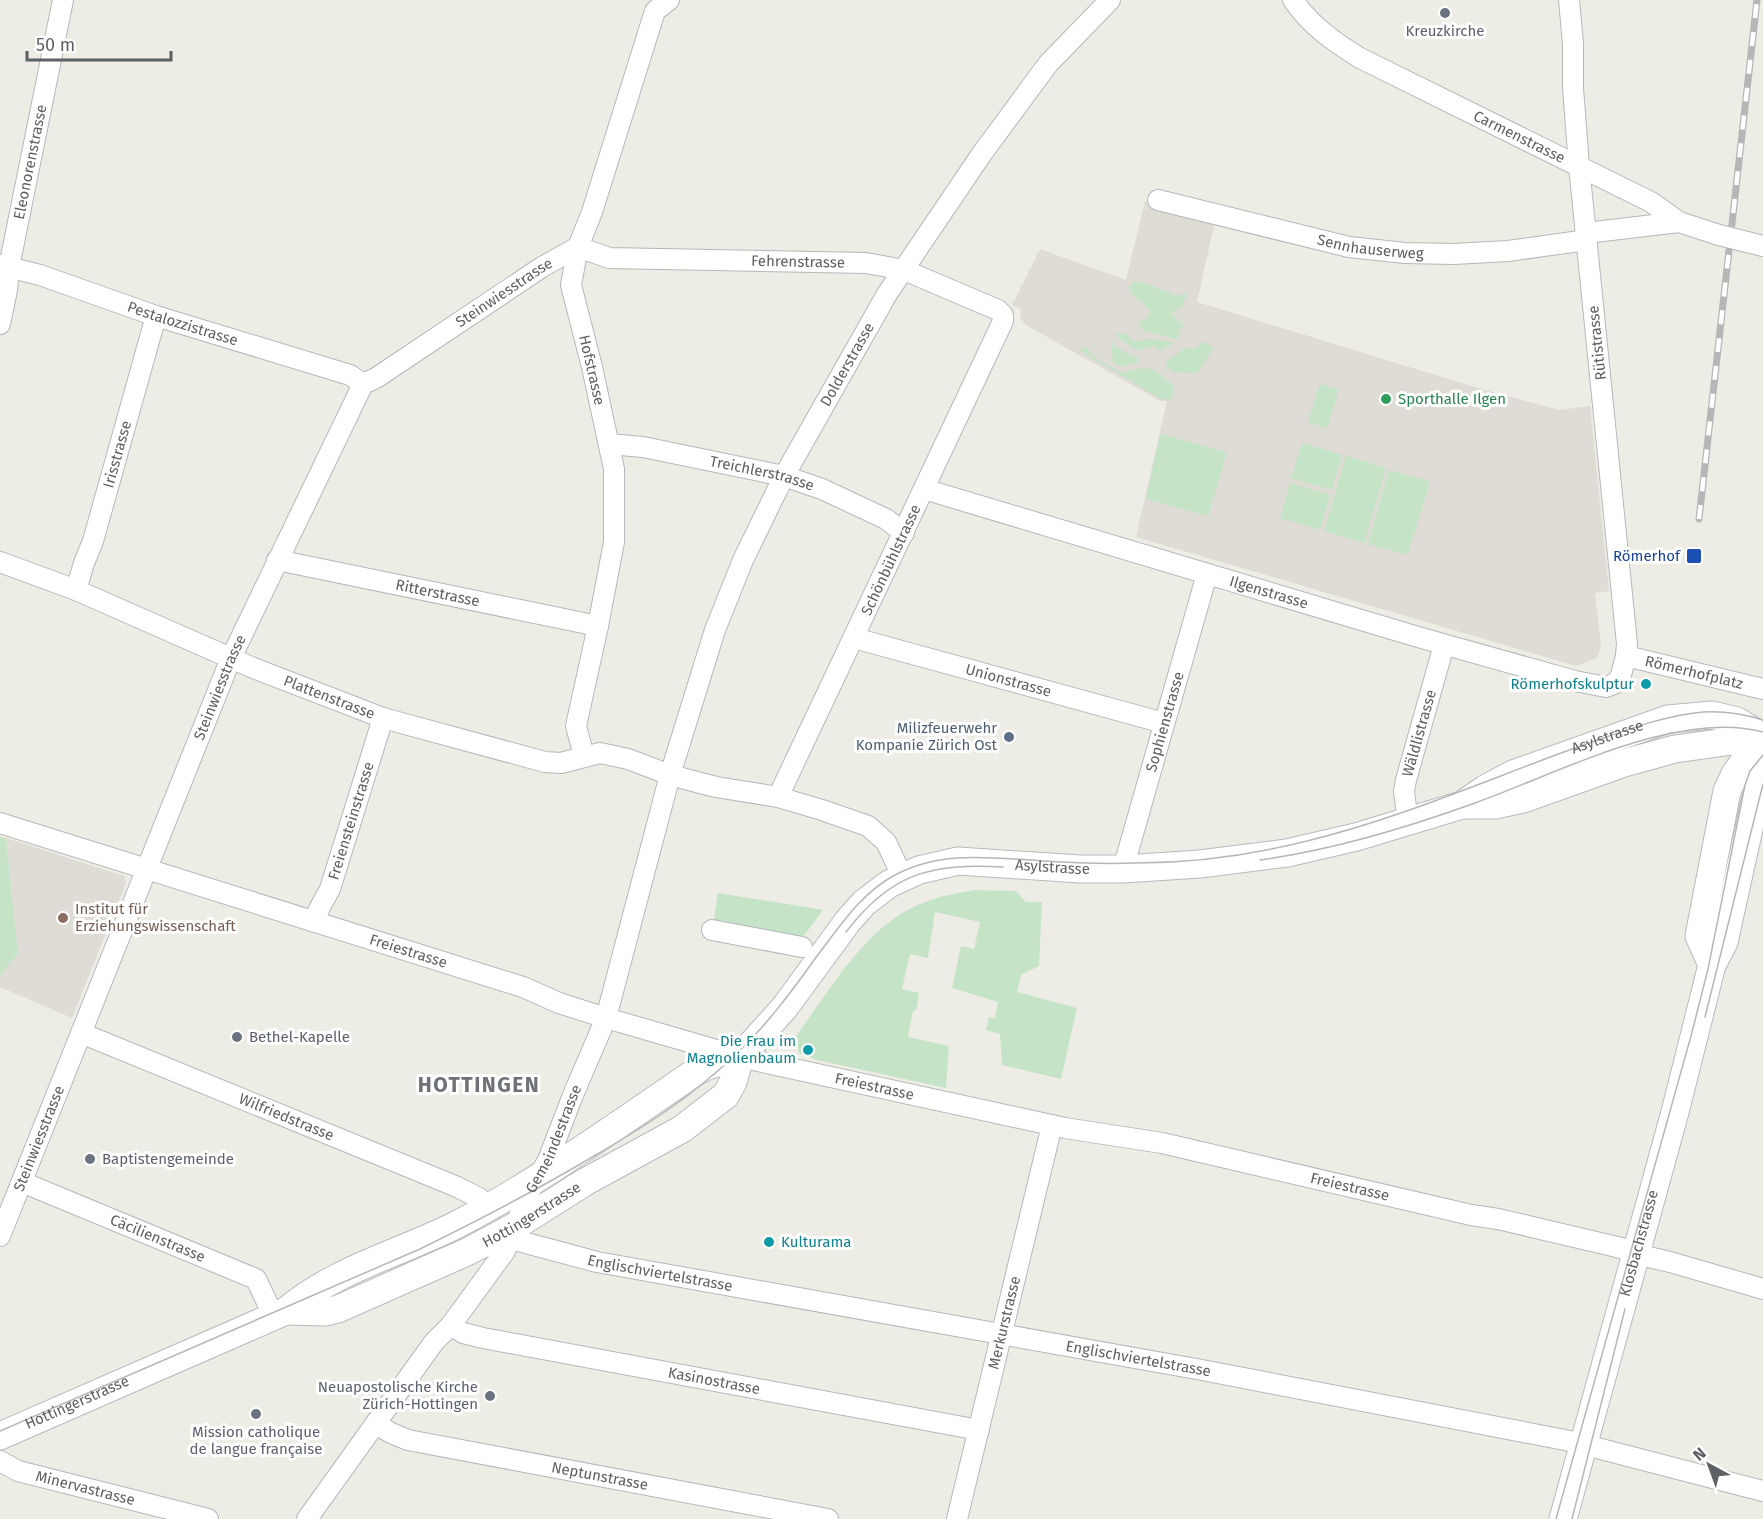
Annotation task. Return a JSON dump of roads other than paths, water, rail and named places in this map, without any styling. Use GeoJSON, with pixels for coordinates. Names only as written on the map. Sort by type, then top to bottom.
{"type":"FeatureCollection","features":[{"type":"Feature","properties":{"kind":"main road","name":"Asylstrasse"},"geometry":{"type":"LineString","coordinates":[[902,876],[938,864],[958,861],[1080,869],[1123,869],[1200,864],[1287,853],[1408,823],[1462,805],[1495,805],[1522,799],[1624,763],[1674,749],[1762,735]]}},
{"type":"Feature","properties":{"kind":"main road","name":"Klosbachstrasse"},"geometry":{"type":"LineString","coordinates":[[1563,1519],[1676,1112],[1712,965],[1724,942],[1760,779],[1762,735]]}},
{"type":"Feature","properties":{"kind":"main road","name":"Hottingerstrasse"},"geometry":{"type":"LineString","coordinates":[[280,1314],[326,1312],[338,1309],[513,1233],[585,1182],[681,1129],[726,1095],[734,1082],[740,1057],[785,1007],[859,909],[876,892],[902,876]]}},
{"type":"Feature","properties":{"kind":"main road","name":"Hottingerstrasse"},"geometry":{"type":"LineString","coordinates":[[0,1436],[280,1314],[316,1288],[434,1235],[486,1208],[537,1178],[694,1073],[707,1066],[740,1057]]}},
{"type":"Feature","properties":{"kind":"street","name":"Eleonorenstrasse"},"geometry":{"type":"LineString","coordinates":[[0,324],[7,290],[4,266],[63,0]]}},
{"type":"Feature","properties":{"kind":"street","name":"Carmenstrasse"},"geometry":{"type":"LineString","coordinates":[[1293,0],[1300,11],[1329,39],[1360,58],[1652,202],[1680,222],[1755,244]]}},
{"type":"Feature","properties":{"kind":"street","name":"Rütistrasse"},"geometry":{"type":"LineString","coordinates":[[1569,0],[1579,166],[1627,644],[1621,675],[1616,683]]}},
{"type":"Feature","properties":{"kind":"street","name":"Hofstrasse"},"geometry":{"type":"LineString","coordinates":[[584,756],[576,726],[614,542],[614,469],[572,285],[578,248],[592,212],[656,4]]}},
{"type":"Feature","properties":{"kind":"street","name":"Dolderstrasse"},"geometry":{"type":"LineString","coordinates":[[670,775],[715,630],[743,560],[784,476],[887,294],[1000,126],[1099,4]]}},
{"type":"Feature","properties":{"kind":"street","name":"Sennhauserweg"},"geometry":{"type":"LineString","coordinates":[[1158,200],[1349,247],[1405,253],[1454,254],[1508,251],[1680,222]]}},
{"type":"Feature","properties":{"kind":"street","name":"Fehrenstrasse"},"geometry":{"type":"LineString","coordinates":[[578,248],[609,258],[866,263],[904,270],[998,310],[1003,315],[1004,321]]}},
{"type":"Feature","properties":{"kind":"street","name":"Steinwiesstrasse"},"geometry":{"type":"LineString","coordinates":[[0,1236],[13,1187],[81,1033],[231,658],[363,384],[376,378],[542,267],[578,248]]}},
{"type":"Feature","properties":{"kind":"street","name":"Pestalozzistrasse"},"geometry":{"type":"LineString","coordinates":[[4,266],[40,275],[156,316],[350,375],[363,384]]}},
{"type":"Feature","properties":{"kind":"street","name":"Irisstrasse"},"geometry":{"type":"LineString","coordinates":[[76,590],[100,518],[156,316]]}},
{"type":"Feature","properties":{"kind":"street","name":"Schönbühlstrasse"},"geometry":{"type":"LineString","coordinates":[[778,797],[1004,321]]}},
{"type":"Feature","properties":{"kind":"street","name":"Treichlerstrasse"},"geometry":{"type":"LineString","coordinates":[[609,444],[643,447],[784,476],[822,489],[890,521],[904,533]]}},
{"type":"Feature","properties":{"kind":"street","name":"Ilgenstrasse"},"geometry":{"type":"LineString","coordinates":[[924,489],[1444,645],[1575,681],[1606,687],[1616,683]]}},
{"type":"Feature","properties":{"kind":"street","name":"Ritterstrasse"},"geometry":{"type":"LineString","coordinates":[[277,560],[598,626]]}},
{"type":"Feature","properties":{"kind":"street","name":"Plattenstrasse"},"geometry":{"type":"LineString","coordinates":[[0,562],[76,590],[231,658],[383,718],[537,761],[561,763],[600,753],[628,759],[670,775]]}},
{"type":"Feature","properties":{"kind":"street","name":"Sophienstrasse"},"geometry":{"type":"LineString","coordinates":[[1123,869],[1207,574]]}},
{"type":"Feature","properties":{"kind":"street","name":"Unionstrasse"},"geometry":{"type":"LineString","coordinates":[[854,638],[1164,723]]}},
{"type":"Feature","properties":{"kind":"street","name":"Wäldlistrasse"},"geometry":{"type":"LineString","coordinates":[[1408,823],[1404,791],[1406,780],[1444,645]]}},
{"type":"Feature","properties":{"kind":"street","name":"Römerhofplatz"},"geometry":{"type":"LineString","coordinates":[[1626,656],[1763,689]]}},
{"type":"Feature","properties":{"kind":"street","name":"Freiensteinstrasse"},"geometry":{"type":"LineString","coordinates":[[314,922],[330,888],[383,718]]}},
{"type":"Feature","properties":{"kind":"street"},"geometry":{"type":"LineString","coordinates":[[670,775],[716,787],[778,797],[868,826],[886,842],[902,876]]}},
{"type":"Feature","properties":{"kind":"street","name":"Gemeindestrasse"},"geometry":{"type":"LineString","coordinates":[[307,1519],[434,1342],[451,1325],[498,1262],[513,1233],[537,1178],[548,1160],[606,1018],[670,775]]}},
{"type":"Feature","properties":{"kind":"street","name":"Freiestrasse"},"geometry":{"type":"LineString","coordinates":[[0,823],[523,987],[559,1003],[606,1018],[740,1057],[1052,1125],[1162,1143],[1636,1252],[1763,1289]]}},
{"type":"Feature","properties":{"kind":"street"},"geometry":{"type":"LineString","coordinates":[[712,930],[802,946]]}},
{"type":"Feature","properties":{"kind":"street","name":"Wilfriedstrasse"},"geometry":{"type":"LineString","coordinates":[[81,1033],[455,1186],[480,1198],[486,1208]]}},
{"type":"Feature","properties":{"kind":"street","name":"Merkurstrasse"},"geometry":{"type":"LineString","coordinates":[[957,1519],[1052,1125]]}},
{"type":"Feature","properties":{"kind":"street","name":"Cäcilienstrasse"},"geometry":{"type":"LineString","coordinates":[[13,1187],[256,1279],[280,1314]]}},
{"type":"Feature","properties":{"kind":"street","name":"Englischviertelstrasse"},"geometry":{"type":"LineString","coordinates":[[513,1233],[597,1262],[1202,1370],[1570,1441],[1763,1491]]}},
{"type":"Feature","properties":{"kind":"street","name":"Kasinostrasse"},"geometry":{"type":"LineString","coordinates":[[451,1325],[463,1333],[483,1338],[979,1430]]}},
{"type":"Feature","properties":{"kind":"street","name":"Neptunstrasse"},"geometry":{"type":"LineString","coordinates":[[376,1424],[391,1434],[408,1440],[828,1519]]}},
{"type":"Feature","properties":{"kind":"street","name":"Minervastrasse"},"geometry":{"type":"LineString","coordinates":[[0,1461],[18,1471],[208,1519]]}},
{"type":"Feature","properties":{"kind":"tram line"},"geometry":{"type":"LineString","coordinates":[[0,1431],[420,1249],[529,1193],[631,1134],[668,1110],[735,1055],[779,1007],[861,901],[883,882],[913,867],[949,859],[968,858],[1123,863],[1178,862],[1243,854],[1307,841],[1374,822],[1572,749],[1653,722],[1703,712],[1733,713],[1763,720]]}},
{"type":"Feature","properties":{"kind":"tram line"},"geometry":{"type":"LineString","coordinates":[[1260,860],[1342,844],[1423,821],[1579,762],[1656,737],[1694,729],[1730,727],[1763,732]]}},
{"type":"Feature","properties":{"kind":"tram line"},"geometry":{"type":"LineString","coordinates":[[1556,1519],[1691,1036],[1708,969],[1745,785],[1750,771],[1763,755]]}},
{"type":"Feature","properties":{"kind":"tram line"},"geometry":{"type":"LineString","coordinates":[[1705,1017],[1763,784]]}},
{"type":"Feature","properties":{"kind":"tram line"},"geometry":{"type":"LineString","coordinates":[[846,932],[879,896],[896,884],[914,876],[954,867],[1003,867]]}},
{"type":"Feature","properties":{"kind":"tram line"},"geometry":{"type":"LineString","coordinates":[[1572,1519],[1625,1309]]}},
{"type":"Feature","properties":{"kind":"railway"},"geometry":{"type":"LineString","coordinates":[[1699,519],[1757,0]]}},
{"type":"Feature","properties":{"kind":"place","name":"Kreuzkirche"},"geometry":{"type":"Point","coordinates":[1445,13]}},
{"type":"Feature","properties":{"kind":"place","name":"Sporthalle Ilgen"},"geometry":{"type":"Point","coordinates":[1386,399]}},
{"type":"Feature","properties":{"kind":"place","name":"Römerhof"},"geometry":{"type":"Point","coordinates":[1694,556]}},
{"type":"Feature","properties":{"kind":"place","name":"Römerhofskulptur"},"geometry":{"type":"Point","coordinates":[1646,684]}},
{"type":"Feature","properties":{"kind":"place","name":"Milizfeuerwehr Kompanie Zürich Ost"},"geometry":{"type":"Point","coordinates":[1009,737]}},
{"type":"Feature","properties":{"kind":"place","name":"Institut für Erziehungswissenschaft"},"geometry":{"type":"Point","coordinates":[63,918]}},
{"type":"Feature","properties":{"kind":"place","name":"Bethel-Kapelle"},"geometry":{"type":"Point","coordinates":[237,1037]}},
{"type":"Feature","properties":{"kind":"place","name":"Die Frau im Magnolienbaum"},"geometry":{"type":"Point","coordinates":[808,1050]}},
{"type":"Feature","properties":{"kind":"place","name":"Baptistengemeinde"},"geometry":{"type":"Point","coordinates":[90,1159]}},
{"type":"Feature","properties":{"kind":"place","name":"Kulturama"},"geometry":{"type":"Point","coordinates":[769,1242]}},
{"type":"Feature","properties":{"kind":"place","name":"Neuapostolische Kirche Zürich-Hottingen"},"geometry":{"type":"Point","coordinates":[490,1396]}},
{"type":"Feature","properties":{"kind":"place","name":"Mission catholique de langue française"},"geometry":{"type":"Point","coordinates":[256,1414]}},
{"type":"Feature","properties":{"kind":"district","name":"HOTTINGEN"},"geometry":{"type":"Point","coordinates":[479,1085]}}]}
